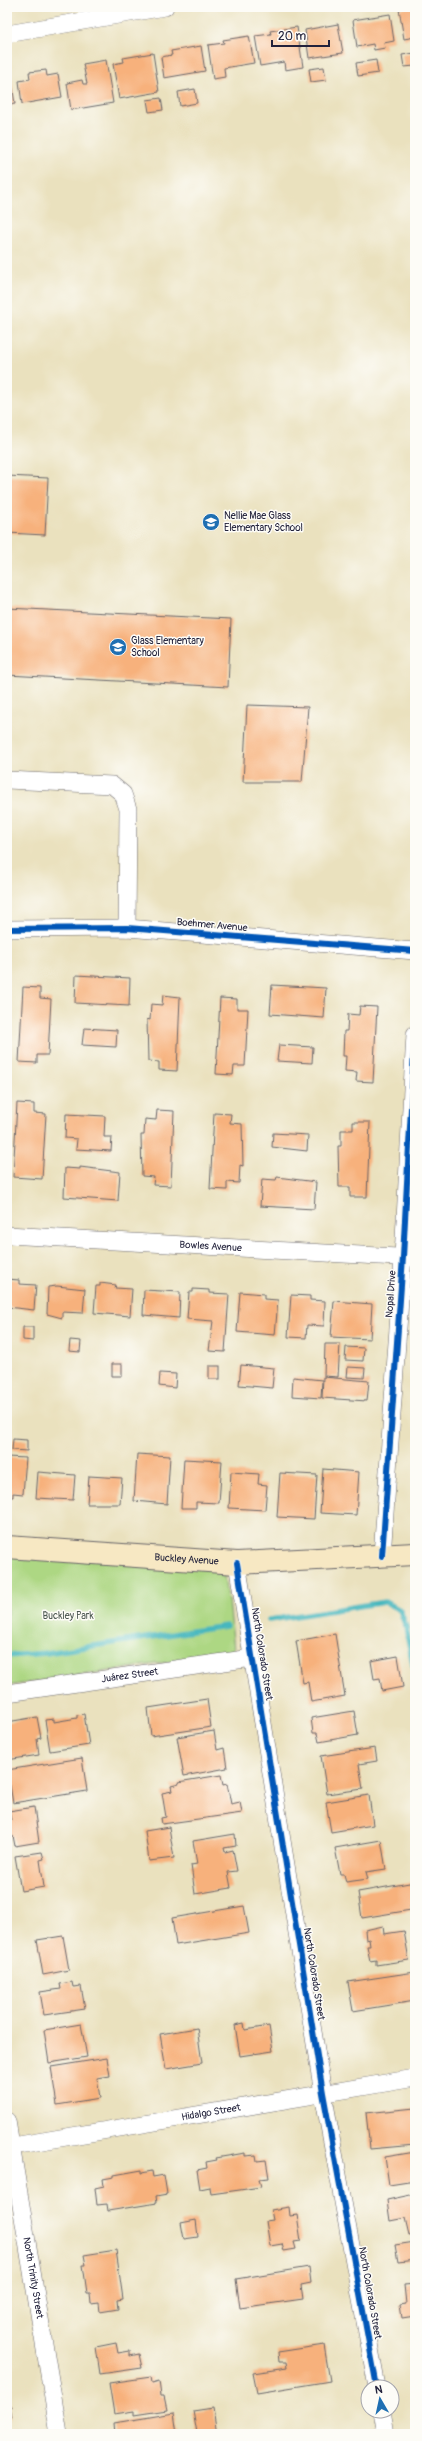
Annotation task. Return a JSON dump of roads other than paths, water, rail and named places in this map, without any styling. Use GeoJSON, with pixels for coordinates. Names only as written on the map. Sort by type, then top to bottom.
{"type":"FeatureCollection","features":[{"type":"Feature","properties":{"kind":"street"},"geometry":{"type":"LineString","coordinates":[[7,34],[165,7]]}},
{"type":"Feature","properties":{"kind":"street"},"geometry":{"type":"LineString","coordinates":[[7,780],[112,785],[123,794],[128,809],[127,928]]}},
{"type":"Feature","properties":{"kind":"street","name":"Boehmer Avenue"},"geometry":{"type":"LineString","coordinates":[[7,929],[127,928],[415,951]]}},
{"type":"Feature","properties":{"kind":"street","name":"Nopal Drive"},"geometry":{"type":"LineString","coordinates":[[382,1556],[409,1258],[415,1034]]}},
{"type":"Feature","properties":{"kind":"street","name":"Bowles Avenue"},"geometry":{"type":"LineString","coordinates":[[7,1235],[409,1258]]}},
{"type":"Feature","properties":{"kind":"street","name":"Buckley Avenue"},"geometry":{"type":"LineString","coordinates":[[7,1547],[237,1563],[415,1554]]}},
{"type":"Feature","properties":{"kind":"street","name":"North Colorado Street"},"geometry":{"type":"LineString","coordinates":[[237,1563],[323,2093],[376,2379]]}},
{"type":"Feature","properties":{"kind":"street","name":"Juárez Street"},"geometry":{"type":"LineString","coordinates":[[7,1693],[252,1658]]}},
{"type":"Feature","properties":{"kind":"street","name":"Hidalgo Street"},"geometry":{"type":"LineString","coordinates":[[9,2146],[415,2078]]}},
{"type":"Feature","properties":{"kind":"street","name":"North Trinity Street"},"geometry":{"type":"LineString","coordinates":[[7,2121],[9,2146],[59,2434]]}},
{"type":"Feature","properties":{"kind":"street"},"geometry":{"type":"LineString","coordinates":[[383,2419],[386,2434]]}},
{"type":"Feature","properties":{"kind":"waterway"},"geometry":{"type":"LineString","coordinates":[[269,1620],[385,1602],[400,1610],[406,1627],[415,1675]]}},
{"type":"Feature","properties":{"kind":"waterway"},"geometry":{"type":"LineString","coordinates":[[7,1656],[46,1653],[226,1626]]}},
{"type":"Feature","properties":{"kind":"place","name":"Nellie Mae Glass Elementary School"},"geometry":{"type":"Point","coordinates":[211,522]}},
{"type":"Feature","properties":{"kind":"place","name":"Glass Elementary School"},"geometry":{"type":"Point","coordinates":[118,647]}},
{"type":"Feature","properties":{"kind":"park label","name":"Buckley Park"},"geometry":{"type":"Point","coordinates":[68,1616]}}]}
